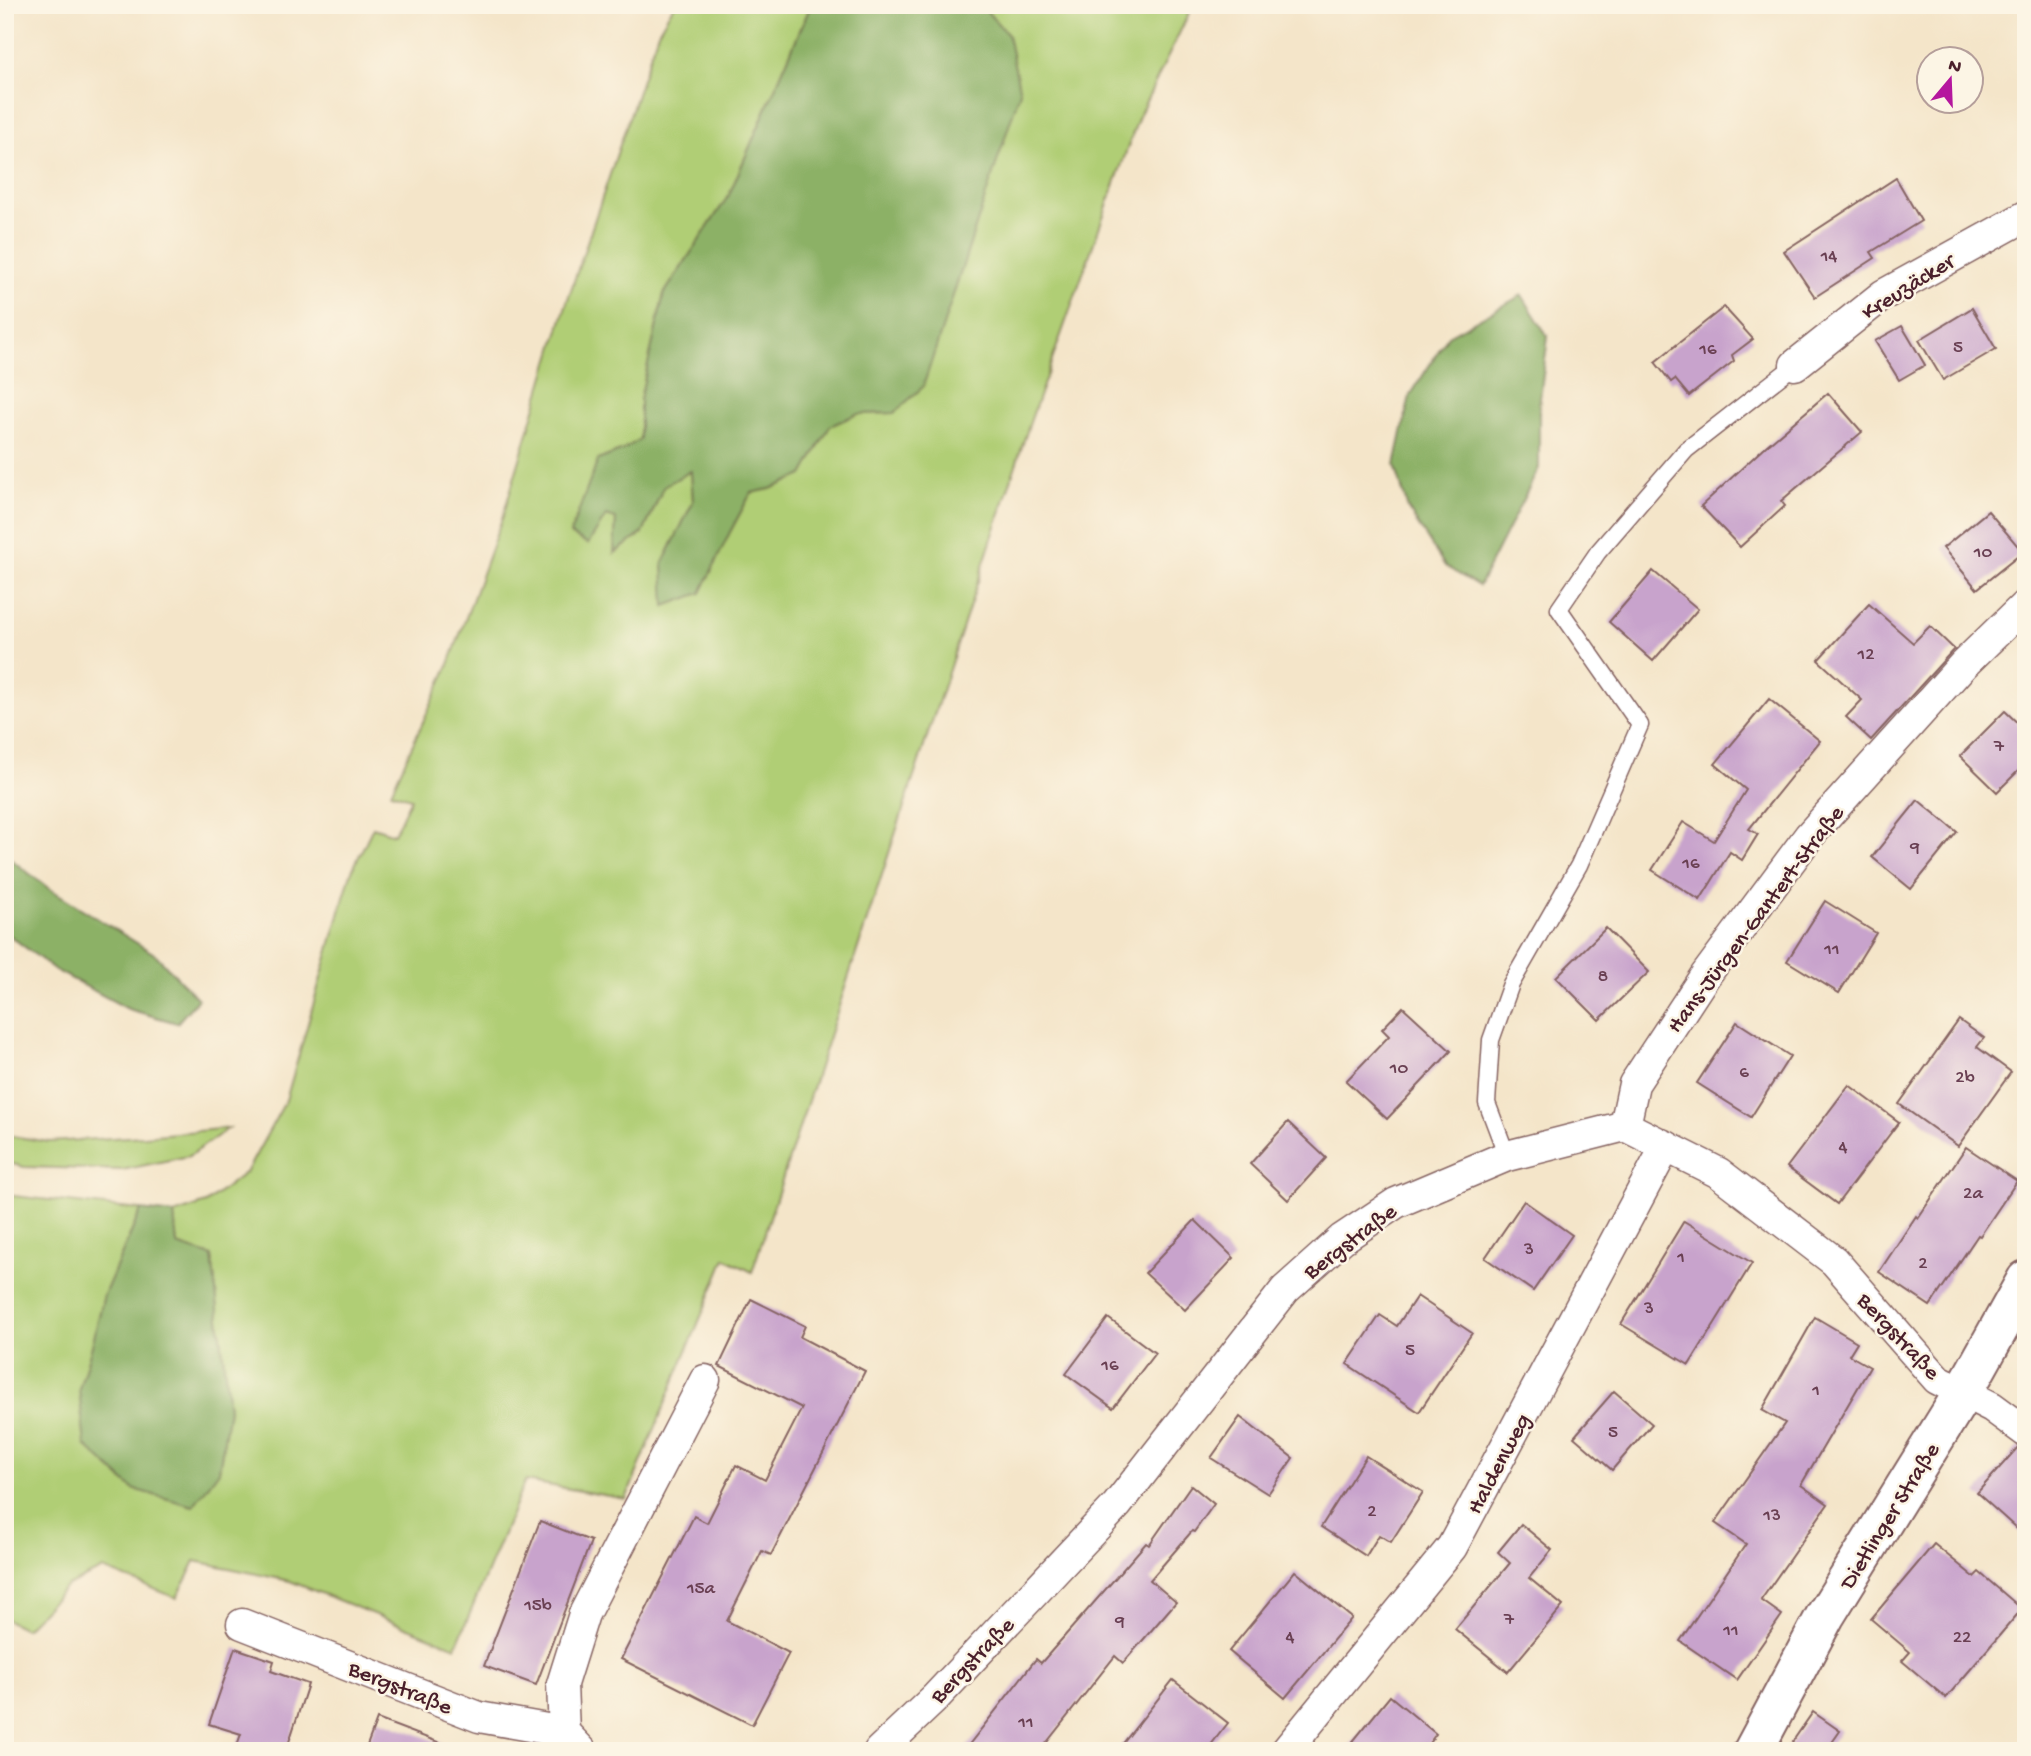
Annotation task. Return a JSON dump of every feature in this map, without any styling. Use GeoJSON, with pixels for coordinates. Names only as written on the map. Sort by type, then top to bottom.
{"type":"FeatureCollection","features":[{"type":"Feature","properties":{"kind":"street","name":"Kreuzäcker"},"geometry":{"type":"LineString","coordinates":[[1795,365],[1883,295],[2026,216]]}},
{"type":"Feature","properties":{"kind":"street","name":"Hans-Jürgen-Gantert-Straße"},"geometry":{"type":"LineString","coordinates":[[1625,1126],[1634,1084],[1705,976],[1809,836],[1963,665],[2026,604]]}},
{"type":"Feature","properties":{"kind":"street","name":"Bergstraße"},"geometry":{"type":"LineString","coordinates":[[879,1751],[934,1699],[1117,1505],[1285,1290],[1342,1239],[1396,1203],[1507,1156],[1625,1126],[1719,1173],[1833,1261],[1937,1379],[1992,1407],[2026,1432]]}},
{"type":"Feature","properties":{"kind":"street","name":"Haldenweg"},"geometry":{"type":"LineString","coordinates":[[1286,1751],[1452,1547],[1666,1146]]}},
{"type":"Feature","properties":{"kind":"street","name":"Dietlinger Straße"},"geometry":{"type":"LineString","coordinates":[[1753,1751],[1825,1616],[1963,1393],[2026,1280]]}},
{"type":"Feature","properties":{"kind":"street","name":"Bergstraße"},"geometry":{"type":"LineString","coordinates":[[242,1624],[479,1717],[573,1741],[562,1684],[584,1614],[705,1380]]}},
{"type":"Feature","properties":{"kind":"lane"},"geometry":{"type":"LineString","coordinates":[[1507,1156],[1487,1102],[1491,1041],[1511,984],[1579,865],[1640,725],[1559,609],[1598,552],[1686,450],[1795,365]]}},
{"type":"Feature","properties":{"kind":"green space"},"geometry":{"type":"Polygon","coordinates":[[[674,5],[811,5],[729,195],[664,294],[640,399],[640,439],[623,450],[598,460],[606,516],[616,519],[615,553],[643,533],[664,486],[691,471],[693,502],[663,563],[666,605],[730,532],[751,493],[770,489],[803,475],[830,426],[857,414],[894,413],[1008,35],[981,5],[1193,5],[1139,116],[1029,425],[752,1272],[725,1258],[626,1499],[525,1481],[456,1647],[290,1581],[195,1561],[177,1598],[103,1569],[67,1586],[25,1629],[5,1619],[5,1195],[141,1210],[104,1295],[79,1389],[219,1471],[229,1409],[212,1256],[177,1245],[174,1214],[206,1203],[247,1171],[286,1100],[351,873],[373,827],[394,834],[411,798],[391,792],[448,667],[503,516],[567,302],[658,32],[674,5]]]}},
{"type":"Feature","properties":{"kind":"green space"},"geometry":{"type":"Polygon","coordinates":[[[811,5],[981,5],[1008,35],[1020,92],[923,387],[894,413],[857,414],[830,426],[803,475],[770,489],[751,493],[701,593],[665,606],[663,563],[693,502],[691,471],[664,486],[643,533],[614,553],[616,519],[606,516],[588,544],[570,534],[598,460],[623,450],[640,439],[640,399],[664,294],[729,195],[811,5]]]}},
{"type":"Feature","properties":{"kind":"green space"},"geometry":{"type":"Polygon","coordinates":[[[1522,295],[1548,337],[1539,406],[1539,468],[1479,586],[1445,566],[1408,509],[1395,465],[1410,396],[1448,336],[1522,295]]]}},
{"type":"Feature","properties":{"kind":"green space"},"geometry":{"type":"Polygon","coordinates":[[[5,855],[47,887],[156,955],[198,999],[177,1023],[128,1009],[55,970],[5,932],[5,855]]]}},
{"type":"Feature","properties":{"kind":"green space"},"geometry":{"type":"Polygon","coordinates":[[[229,1128],[189,1156],[122,1170],[24,1167],[5,1162],[5,1135],[49,1142],[229,1128]]]}},
{"type":"Feature","properties":{"kind":"green space"},"geometry":{"type":"Polygon","coordinates":[[[141,1210],[174,1214],[177,1245],[212,1256],[229,1409],[219,1471],[193,1506],[133,1489],[85,1445],[79,1389],[104,1295],[141,1210]]]}},
{"type":"Feature","properties":{"kind":"building"},"geometry":{"type":"Polygon","coordinates":[[[1896,178],[1921,221],[1871,252],[1875,258],[1815,297],[1784,251],[1896,178]]]}},
{"type":"Feature","properties":{"kind":"building"},"geometry":{"type":"Polygon","coordinates":[[[1724,307],[1753,339],[1732,355],[1734,361],[1689,396],[1675,379],[1671,382],[1655,362],[1724,307]]]}},
{"type":"Feature","properties":{"kind":"building"},"geometry":{"type":"Polygon","coordinates":[[[1972,308],[1996,349],[1943,380],[1919,340],[1972,308]]]}},
{"type":"Feature","properties":{"kind":"building"},"geometry":{"type":"Polygon","coordinates":[[[1902,326],[1925,365],[1899,380],[1875,341],[1902,326]]]}},
{"type":"Feature","properties":{"kind":"building"},"geometry":{"type":"Polygon","coordinates":[[[1828,393],[1862,432],[1781,501],[1785,506],[1740,547],[1701,506],[1828,393]]]}},
{"type":"Feature","properties":{"kind":"building"},"geometry":{"type":"Polygon","coordinates":[[[1988,511],[2023,552],[1977,589],[1943,548],[1988,511]]]}},
{"type":"Feature","properties":{"kind":"building"},"geometry":{"type":"Polygon","coordinates":[[[1653,571],[1698,609],[1653,661],[1609,622],[1653,571]]]}},
{"type":"Feature","properties":{"kind":"building"},"geometry":{"type":"Polygon","coordinates":[[[1869,604],[1913,643],[1930,626],[1954,649],[1871,740],[1846,717],[1862,700],[1818,660],[1869,604]]]}},
{"type":"Feature","properties":{"kind":"building"},"geometry":{"type":"Polygon","coordinates":[[[1769,699],[1820,741],[1749,829],[1758,834],[1742,860],[1730,852],[1700,900],[1652,870],[1683,822],[1714,841],[1746,790],[1715,764],[1769,699]]]}},
{"type":"Feature","properties":{"kind":"building"},"geometry":{"type":"Polygon","coordinates":[[[2005,711],[2026,731],[2026,763],[1997,792],[1960,756],[2005,711]]]}},
{"type":"Feature","properties":{"kind":"building"},"geometry":{"type":"Polygon","coordinates":[[[1918,800],[1957,832],[1911,889],[1872,857],[1918,800]]]}},
{"type":"Feature","properties":{"kind":"building"},"geometry":{"type":"Polygon","coordinates":[[[1825,901],[1876,933],[1839,993],[1787,961],[1825,901]]]}},
{"type":"Feature","properties":{"kind":"building"},"geometry":{"type":"Polygon","coordinates":[[[1606,928],[1649,972],[1599,1020],[1556,977],[1606,928]]]}},
{"type":"Feature","properties":{"kind":"building"},"geometry":{"type":"Polygon","coordinates":[[[1403,1007],[1451,1051],[1387,1119],[1346,1081],[1389,1036],[1382,1029],[1403,1007]]]}},
{"type":"Feature","properties":{"kind":"building"},"geometry":{"type":"Polygon","coordinates":[[[1959,1020],[1984,1038],[1977,1047],[2011,1072],[1958,1146],[1899,1104],[1959,1020]]]}},
{"type":"Feature","properties":{"kind":"building"},"geometry":{"type":"Polygon","coordinates":[[[1737,1022],[1790,1056],[1751,1117],[1697,1083],[1737,1022]]]}},
{"type":"Feature","properties":{"kind":"building"},"geometry":{"type":"Polygon","coordinates":[[[1849,1085],[1899,1122],[1837,1204],[1787,1167],[1849,1085]]]}},
{"type":"Feature","properties":{"kind":"building"},"geometry":{"type":"Polygon","coordinates":[[[1288,1122],[1326,1158],[1288,1200],[1250,1164],[1288,1122]]]}},
{"type":"Feature","properties":{"kind":"building"},"geometry":{"type":"Polygon","coordinates":[[[1966,1147],[2017,1181],[1930,1306],[1879,1272],[1966,1147]]]}},
{"type":"Feature","properties":{"kind":"building"},"geometry":{"type":"Polygon","coordinates":[[[1524,1201],[1572,1235],[1533,1291],[1485,1258],[1524,1201]]]}},
{"type":"Feature","properties":{"kind":"building"},"geometry":{"type":"Polygon","coordinates":[[[1195,1220],[1234,1258],[1185,1310],[1145,1273],[1195,1220]]]}},
{"type":"Feature","properties":{"kind":"building"},"geometry":{"type":"Polygon","coordinates":[[[1684,1221],[1752,1263],[1689,1365],[1621,1324],[1684,1221]]]}},
{"type":"Feature","properties":{"kind":"building"},"geometry":{"type":"Polygon","coordinates":[[[1417,1296],[1472,1333],[1419,1412],[1347,1364],[1380,1315],[1397,1326],[1417,1296]]]}},
{"type":"Feature","properties":{"kind":"building"},"geometry":{"type":"Polygon","coordinates":[[[751,1299],[805,1326],[800,1337],[865,1371],[771,1555],[762,1551],[727,1621],[789,1653],[752,1725],[621,1659],[694,1516],[707,1523],[736,1465],[765,1480],[802,1408],[719,1366],[751,1299]]]}},
{"type":"Feature","properties":{"kind":"building"},"geometry":{"type":"Polygon","coordinates":[[[1815,1317],[1857,1342],[1849,1355],[1870,1367],[1801,1485],[1828,1504],[1761,1600],[1782,1615],[1737,1680],[1680,1641],[1746,1544],[1715,1523],[1785,1423],[1762,1410],[1815,1317]]]}},
{"type":"Feature","properties":{"kind":"building"},"geometry":{"type":"Polygon","coordinates":[[[1108,1318],[1155,1353],[1113,1408],[1066,1374],[1108,1318]]]}},
{"type":"Feature","properties":{"kind":"building"},"geometry":{"type":"Polygon","coordinates":[[[1614,1391],[1652,1424],[1612,1470],[1574,1437],[1614,1391]]]}},
{"type":"Feature","properties":{"kind":"building"},"geometry":{"type":"Polygon","coordinates":[[[1240,1417],[1293,1458],[1268,1494],[1211,1458],[1240,1417]]]}},
{"type":"Feature","properties":{"kind":"building"},"geometry":{"type":"Polygon","coordinates":[[[2018,1447],[2026,1449],[2026,1537],[1977,1493],[2018,1447]]]}},
{"type":"Feature","properties":{"kind":"building"},"geometry":{"type":"Polygon","coordinates":[[[1366,1456],[1423,1492],[1391,1542],[1379,1535],[1366,1556],[1321,1527],[1366,1456]]]}},
{"type":"Feature","properties":{"kind":"building"},"geometry":{"type":"Polygon","coordinates":[[[1191,1485],[1214,1504],[1194,1532],[1192,1531],[1150,1580],[1176,1602],[1123,1663],[1115,1656],[1040,1751],[964,1751],[1036,1659],[1041,1663],[1146,1543],[1149,1545],[1191,1485]]]}},
{"type":"Feature","properties":{"kind":"building"},"geometry":{"type":"Polygon","coordinates":[[[540,1521],[591,1541],[536,1685],[484,1666],[540,1521]]]}},
{"type":"Feature","properties":{"kind":"building"},"geometry":{"type":"Polygon","coordinates":[[[1521,1524],[1552,1550],[1529,1578],[1563,1606],[1508,1672],[1455,1629],[1510,1563],[1498,1552],[1521,1524]]]}},
{"type":"Feature","properties":{"kind":"building"},"geometry":{"type":"Polygon","coordinates":[[[1934,1544],[1974,1577],[1979,1572],[2022,1609],[1946,1698],[1902,1661],[1910,1652],[1871,1619],[1934,1544]]]}},
{"type":"Feature","properties":{"kind":"building"},"geometry":{"type":"Polygon","coordinates":[[[1295,1571],[1352,1618],[1285,1698],[1229,1651],[1295,1571]]]}},
{"type":"Feature","properties":{"kind":"building"},"geometry":{"type":"Polygon","coordinates":[[[235,1648],[274,1661],[271,1671],[308,1684],[286,1751],[235,1751],[241,1734],[209,1724],[235,1648]]]}},
{"type":"Feature","properties":{"kind":"building"},"geometry":{"type":"Polygon","coordinates":[[[1173,1680],[1228,1723],[1206,1751],[1117,1751],[1173,1680]]]}},
{"type":"Feature","properties":{"kind":"building"},"geometry":{"type":"Polygon","coordinates":[[[1390,1696],[1436,1734],[1423,1751],[1345,1751],[1390,1696]]]}},
{"type":"Feature","properties":{"kind":"building"},"geometry":{"type":"Polygon","coordinates":[[[1813,1712],[1840,1731],[1826,1751],[1786,1751],[1813,1712]]]}},
{"type":"Feature","properties":{"kind":"building"},"geometry":{"type":"Polygon","coordinates":[[[377,1719],[454,1748],[453,1751],[365,1751],[377,1719]]]}}]}
